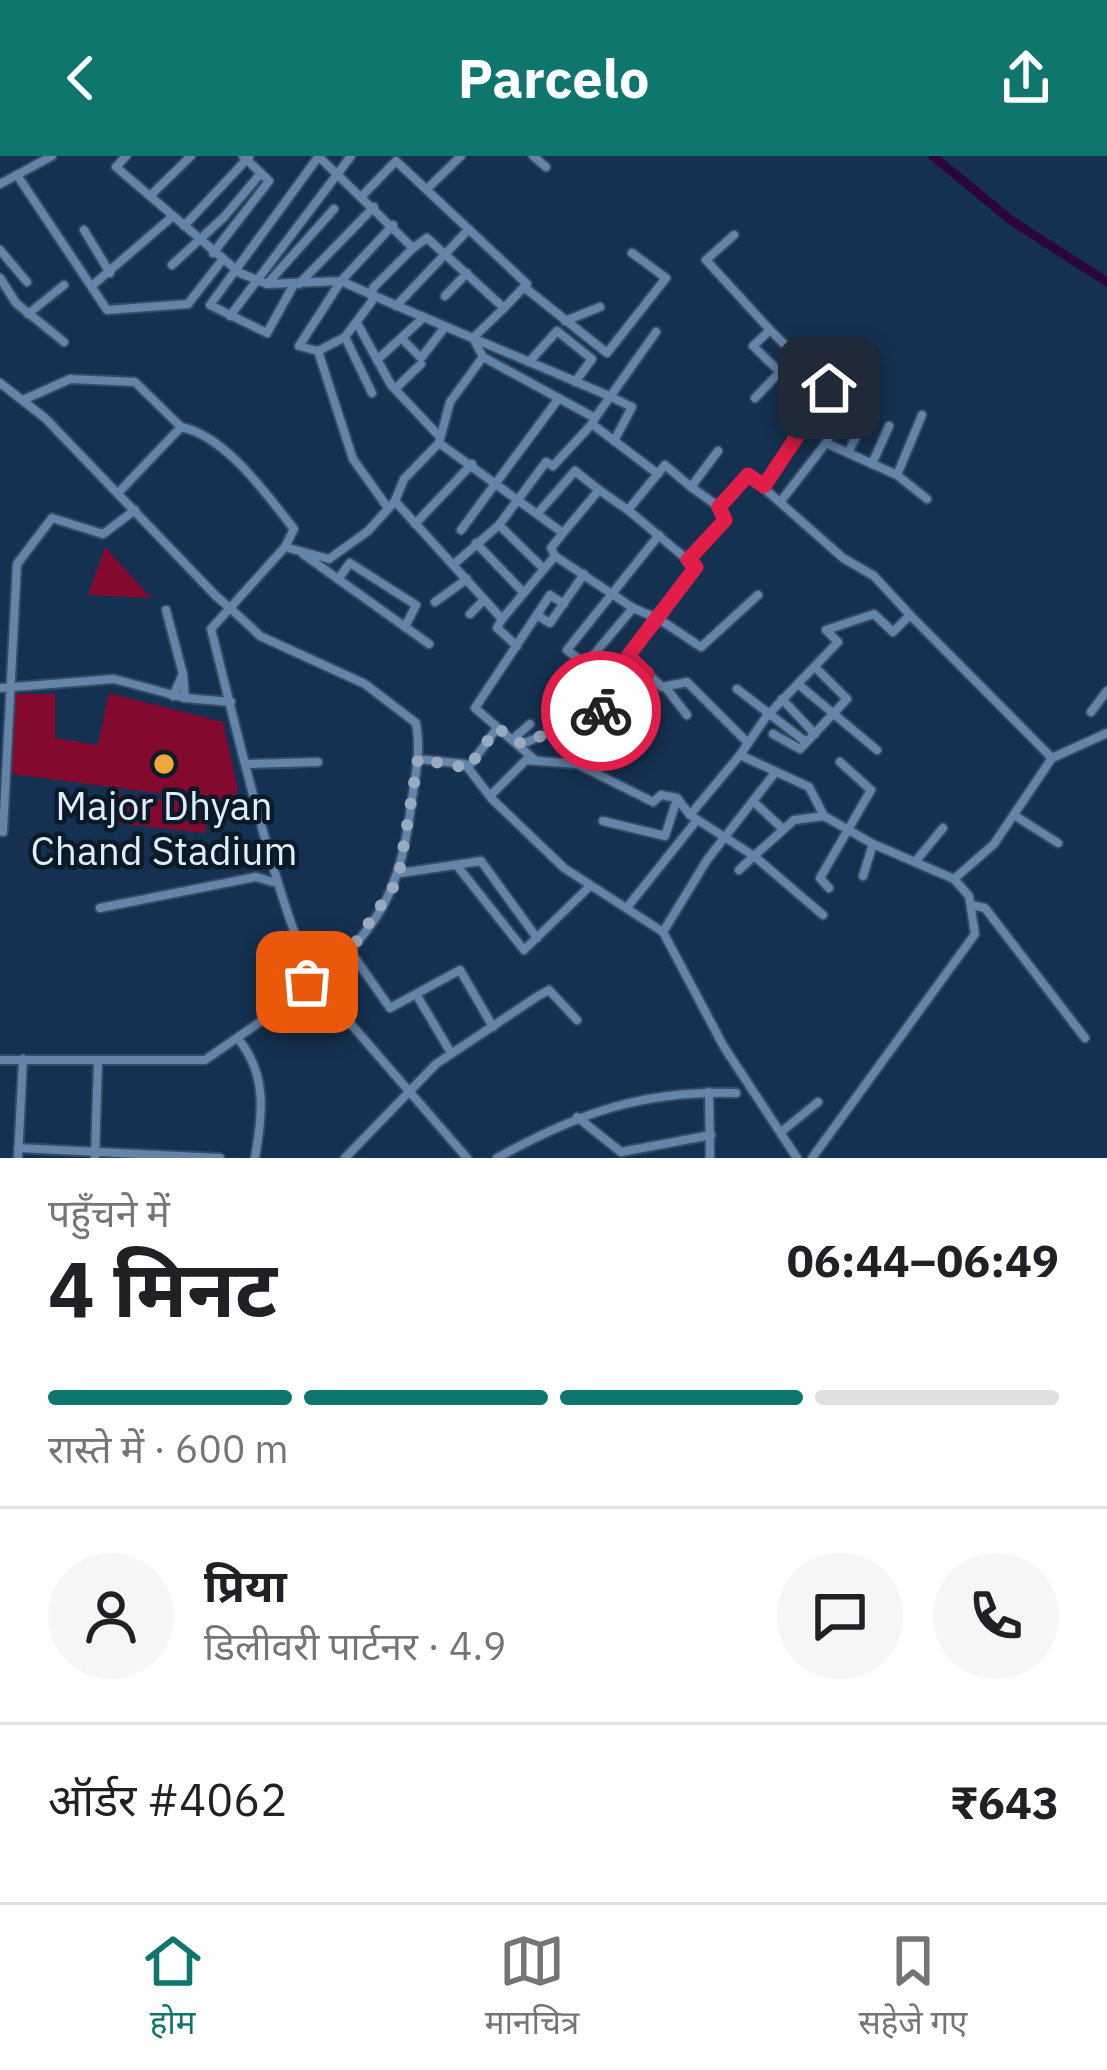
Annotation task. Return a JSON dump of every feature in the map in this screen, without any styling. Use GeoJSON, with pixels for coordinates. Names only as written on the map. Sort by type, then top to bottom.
{"type":"FeatureCollection","features":[{"type":"Feature","properties":{"kind":"street"},"geometry":{"type":"LineString","coordinates":[[0,184],[52,156]]}},
{"type":"Feature","properties":{"kind":"street"},"geometry":{"type":"LineString","coordinates":[[126,156],[116,166],[233,268],[267,284],[341,280],[609,396],[632,407],[614,441]]}},
{"type":"Feature","properties":{"kind":"street"},"geometry":{"type":"LineString","coordinates":[[174,156],[182,164]]}},
{"type":"Feature","properties":{"kind":"street"},"geometry":{"type":"LineString","coordinates":[[151,195],[191,156]]}},
{"type":"Feature","properties":{"kind":"street"},"geometry":{"type":"LineString","coordinates":[[374,207],[296,285],[267,333],[210,305],[319,156],[374,207],[413,248]]}},
{"type":"Feature","properties":{"kind":"street"},"geometry":{"type":"LineString","coordinates":[[230,316],[351,156]]}},
{"type":"Feature","properties":{"kind":"street"},"geometry":{"type":"LineString","coordinates":[[378,156],[427,189],[524,287],[608,353],[666,278],[632,253]]}},
{"type":"Feature","properties":{"kind":"street"},"geometry":{"type":"LineString","coordinates":[[362,197],[408,156]]}},
{"type":"Feature","properties":{"kind":"street"},"geometry":{"type":"LineString","coordinates":[[533,156],[546,166]]}},
{"type":"Feature","properties":{"kind":"street"},"geometry":{"type":"LineString","coordinates":[[184,226],[247,157],[269,181],[213,254]]}},
{"type":"Feature","properties":{"kind":"street"},"geometry":{"type":"LineString","coordinates":[[427,189],[458,157]]}},
{"type":"Feature","properties":{"kind":"street"},"geometry":{"type":"LineString","coordinates":[[172,265],[261,173]]}},
{"type":"Feature","properties":{"kind":"street"},"geometry":{"type":"LineString","coordinates":[[17,175],[107,310],[188,304],[223,259]]}},
{"type":"Feature","properties":{"kind":"street"},"geometry":{"type":"LineString","coordinates":[[267,284],[334,209]]}},
{"type":"Feature","properties":{"kind":"street"},"geometry":{"type":"LineString","coordinates":[[94,286],[173,216]]}},
{"type":"Feature","properties":{"kind":"street"},"geometry":{"type":"LineString","coordinates":[[393,226],[341,280],[299,346],[318,351],[345,337],[381,278],[427,238],[504,308]]}},
{"type":"Feature","properties":{"kind":"street"},"geometry":{"type":"LineString","coordinates":[[396,306],[469,229]]}},
{"type":"Feature","properties":{"kind":"street"},"geometry":{"type":"LineString","coordinates":[[84,230],[110,273]]}},
{"type":"Feature","properties":{"kind":"street"},"geometry":{"type":"LineString","coordinates":[[734,235],[706,260],[829,388],[764,486]]}},
{"type":"Feature","properties":{"kind":"street"},"geometry":{"type":"LineString","coordinates":[[0,250],[27,282]]}},
{"type":"Feature","properties":{"kind":"street"},"geometry":{"type":"LineString","coordinates":[[445,296],[466,273]]}},
{"type":"Feature","properties":{"kind":"street"},"geometry":{"type":"LineString","coordinates":[[0,278],[2,293],[64,342]]}},
{"type":"Feature","properties":{"kind":"street"},"geometry":{"type":"LineString","coordinates":[[28,314],[64,285]]}},
{"type":"Feature","properties":{"kind":"street"},"geometry":{"type":"LineString","coordinates":[[473,338],[524,287]]}},
{"type":"Feature","properties":{"kind":"street"},"geometry":{"type":"LineString","coordinates":[[530,362],[565,320],[600,307]]}},
{"type":"Feature","properties":{"kind":"street"},"geometry":{"type":"LineString","coordinates":[[377,360],[424,317]]}},
{"type":"Feature","properties":{"kind":"street"},"geometry":{"type":"LineString","coordinates":[[357,323],[395,389],[440,441],[563,533]]}},
{"type":"Feature","properties":{"kind":"street"},"geometry":{"type":"LineString","coordinates":[[402,339],[422,358],[445,327]]}},
{"type":"Feature","properties":{"kind":"street"},"geometry":{"type":"LineString","coordinates":[[770,330],[753,346],[818,409]]}},
{"type":"Feature","properties":{"kind":"street"},"geometry":{"type":"LineString","coordinates":[[557,331],[592,359],[574,382]]}},
{"type":"Feature","properties":{"kind":"street"},"geometry":{"type":"LineString","coordinates":[[453,565],[499,525],[546,462],[553,466],[594,421],[656,332]]}},
{"type":"Feature","properties":{"kind":"street"},"geometry":{"type":"LineString","coordinates":[[345,337],[372,393]]}},
{"type":"Feature","properties":{"kind":"street"},"geometry":{"type":"LineString","coordinates":[[473,338],[483,357],[594,421],[658,474]]}},
{"type":"Feature","properties":{"kind":"street"},"geometry":{"type":"LineString","coordinates":[[318,351],[353,459],[502,619]]}},
{"type":"Feature","properties":{"kind":"street"},"geometry":{"type":"LineString","coordinates":[[285,547],[329,559],[392,504],[404,479],[440,441],[450,402],[483,357]]}},
{"type":"Feature","properties":{"kind":"street"},"geometry":{"type":"LineString","coordinates":[[395,389],[421,364]]}},
{"type":"Feature","properties":{"kind":"street"},"geometry":{"type":"LineString","coordinates":[[755,398],[779,373]]}},
{"type":"Feature","properties":{"kind":"street"},"geometry":{"type":"LineString","coordinates":[[23,400],[70,379],[135,382],[181,427],[195,430],[256,482],[294,529],[285,547],[211,629],[275,882],[312,984],[466,1158]]}},
{"type":"Feature","properties":{"kind":"street"},"geometry":{"type":"LineString","coordinates":[[0,383],[23,400],[260,637],[365,684],[410,714],[418,736],[401,873],[350,951],[312,984],[205,1060],[0,1060]]}},
{"type":"Feature","properties":{"kind":"street"},"geometry":{"type":"LineString","coordinates":[[461,530],[559,398]]}},
{"type":"Feature","properties":{"kind":"street"},"geometry":{"type":"LineString","coordinates":[[848,453],[872,404]]}},
{"type":"Feature","properties":{"kind":"street"},"geometry":{"type":"LineString","coordinates":[[781,501],[826,442],[841,411]]}},
{"type":"Feature","properties":{"kind":"street"},"geometry":{"type":"LineString","coordinates":[[897,475],[922,415]]}},
{"type":"Feature","properties":{"kind":"street"},"geometry":{"type":"LineString","coordinates":[[872,464],[889,426]]}},
{"type":"Feature","properties":{"kind":"street"},"geometry":{"type":"LineString","coordinates":[[118,494],[181,427]]}},
{"type":"Feature","properties":{"kind":"street"},"geometry":{"type":"LineString","coordinates":[[826,442],[897,475],[927,499]]}},
{"type":"Feature","properties":{"kind":"street"},"geometry":{"type":"LineString","coordinates":[[691,487],[718,451]]}},
{"type":"Feature","properties":{"kind":"street"},"geometry":{"type":"LineString","coordinates":[[415,524],[472,464]]}},
{"type":"Feature","properties":{"kind":"street"},"geometry":{"type":"LineString","coordinates":[[628,511],[665,466],[719,507],[725,520],[688,560]]}},
{"type":"Feature","properties":{"kind":"street"},"geometry":{"type":"LineString","coordinates":[[538,513],[577,470],[696,567],[628,656],[666,688],[686,715]]}},
{"type":"Feature","properties":{"kind":"street"},"geometry":{"type":"LineString","coordinates":[[719,507],[748,475],[764,486],[843,558],[874,576],[1052,758]]}},
{"type":"Feature","properties":{"kind":"street"},"geometry":{"type":"LineString","coordinates":[[599,490],[551,548],[555,556],[632,608],[701,647],[758,595]]}},
{"type":"Feature","properties":{"kind":"street"},"geometry":{"type":"LineString","coordinates":[[4,832],[5,688],[16,564],[52,518],[103,534],[135,511]]}},
{"type":"Feature","properties":{"kind":"street"},"geometry":{"type":"LineString","coordinates":[[499,525],[544,569]]}},
{"type":"Feature","properties":{"kind":"street"},"geometry":{"type":"LineString","coordinates":[[624,695],[567,650],[659,535]]}},
{"type":"Feature","properties":{"kind":"street"},"geometry":{"type":"LineString","coordinates":[[476,544],[523,592]]}},
{"type":"Feature","properties":{"kind":"street"},"geometry":{"type":"LineString","coordinates":[[297,550],[429,644]]}},
{"type":"Feature","properties":{"kind":"street"},"geometry":{"type":"LineString","coordinates":[[517,646],[497,628],[555,556]]}},
{"type":"Feature","properties":{"kind":"street"},"geometry":{"type":"LineString","coordinates":[[338,579],[350,562],[416,605],[405,627]]}},
{"type":"Feature","properties":{"kind":"street"},"geometry":{"type":"LineString","coordinates":[[538,616],[550,623],[584,574]]}},
{"type":"Feature","properties":{"kind":"street"},"geometry":{"type":"LineString","coordinates":[[435,602],[467,579]]}},
{"type":"Feature","properties":{"kind":"street"},"geometry":{"type":"LineString","coordinates":[[535,760],[475,708],[550,595],[564,604]]}},
{"type":"Feature","properties":{"kind":"street"},"geometry":{"type":"LineString","coordinates":[[470,614],[484,600]]}},
{"type":"Feature","properties":{"kind":"street"},"geometry":{"type":"LineString","coordinates":[[585,664],[632,608]]}},
{"type":"Feature","properties":{"kind":"street"},"geometry":{"type":"LineString","coordinates":[[166,610],[185,698]]}},
{"type":"Feature","properties":{"kind":"street"},"geometry":{"type":"LineString","coordinates":[[629,905],[769,713],[838,642],[826,630],[874,614],[893,632],[910,615]]}},
{"type":"Feature","properties":{"kind":"street"},"geometry":{"type":"LineString","coordinates":[[773,734],[800,749],[847,699],[816,668]]}},
{"type":"Feature","properties":{"kind":"street"},"geometry":{"type":"LineString","coordinates":[[172,696],[183,674]]}},
{"type":"Feature","properties":{"kind":"street"},"geometry":{"type":"LineString","coordinates":[[518,741],[610,707],[647,674]]}},
{"type":"Feature","properties":{"kind":"street"},"geometry":{"type":"LineString","coordinates":[[5,688],[114,679],[172,696],[231,702]]}},
{"type":"Feature","properties":{"kind":"street"},"geometry":{"type":"LineString","coordinates":[[666,688],[686,682],[748,743]]}},
{"type":"Feature","properties":{"kind":"street"},"geometry":{"type":"LineString","coordinates":[[799,684],[877,750]]}},
{"type":"Feature","properties":{"kind":"street"},"geometry":{"type":"LineString","coordinates":[[737,689],[806,742]]}},
{"type":"Feature","properties":{"kind":"street"},"geometry":{"type":"LineString","coordinates":[[1091,712],[1107,691]]}},
{"type":"Feature","properties":{"kind":"street"},"geometry":{"type":"LineString","coordinates":[[782,699],[815,734]]}},
{"type":"Feature","properties":{"kind":"street"},"geometry":{"type":"LineString","coordinates":[[518,741],[530,724]]}},
{"type":"Feature","properties":{"kind":"street"},"geometry":{"type":"LineString","coordinates":[[468,768],[497,728]]}},
{"type":"Feature","properties":{"kind":"street"},"geometry":{"type":"LineString","coordinates":[[954,879],[994,844],[1052,758],[1107,733]]}},
{"type":"Feature","properties":{"kind":"street"},"geometry":{"type":"LineString","coordinates":[[740,755],[809,787],[824,816]]}},
{"type":"Feature","properties":{"kind":"street"},"geometry":{"type":"LineString","coordinates":[[418,759],[468,768],[564,868],[629,905],[663,932],[724,1047],[797,1158]]}},
{"type":"Feature","properties":{"kind":"street"},"geometry":{"type":"LineString","coordinates":[[490,796],[526,760],[535,760],[578,764],[653,802],[661,795],[677,798],[694,818],[754,856],[823,915]]}},
{"type":"Feature","properties":{"kind":"street"},"geometry":{"type":"LineString","coordinates":[[248,764],[318,762]]}},
{"type":"Feature","properties":{"kind":"street"},"geometry":{"type":"LineString","coordinates":[[829,888],[820,878],[871,790],[840,762]]}},
{"type":"Feature","properties":{"kind":"street"},"geometry":{"type":"LineString","coordinates":[[663,932],[774,774]]}},
{"type":"Feature","properties":{"kind":"street"},"geometry":{"type":"LineString","coordinates":[[603,820],[665,836],[677,798]]}},
{"type":"Feature","properties":{"kind":"street"},"geometry":{"type":"LineString","coordinates":[[755,803],[783,829]]}},
{"type":"Feature","properties":{"kind":"street"},"geometry":{"type":"LineString","coordinates":[[1014,814],[1058,843]]}},
{"type":"Feature","properties":{"kind":"street"},"geometry":{"type":"LineString","coordinates":[[739,870],[794,820],[824,816],[851,827],[873,844],[954,879],[970,905],[974,934],[961,958],[812,1158]]}},
{"type":"Feature","properties":{"kind":"street"},"geometry":{"type":"LineString","coordinates":[[915,862],[943,828]]}},
{"type":"Feature","properties":{"kind":"street"},"geometry":{"type":"LineString","coordinates":[[863,875],[873,844]]}},
{"type":"Feature","properties":{"kind":"street"},"geometry":{"type":"LineString","coordinates":[[401,873],[481,861],[537,938]]}},
{"type":"Feature","properties":{"kind":"street"},"geometry":{"type":"LineString","coordinates":[[256,877],[270,862]]}},
{"type":"Feature","properties":{"kind":"street"},"geometry":{"type":"LineString","coordinates":[[458,867],[524,950],[588,888]]}},
{"type":"Feature","properties":{"kind":"street"},"geometry":{"type":"LineString","coordinates":[[100,908],[256,877],[275,882]]}},
{"type":"Feature","properties":{"kind":"street"},"geometry":{"type":"LineString","coordinates":[[970,905],[985,908],[1085,1038]]}},
{"type":"Feature","properties":{"kind":"street"},"geometry":{"type":"LineString","coordinates":[[350,951],[390,1008],[460,970],[494,1027]]}},
{"type":"Feature","properties":{"kind":"street"},"geometry":{"type":"LineString","coordinates":[[345,1158],[451,1054],[549,990],[577,1020]]}},
{"type":"Feature","properties":{"kind":"street"},"geometry":{"type":"LineString","coordinates":[[416,994],[451,1054]]}},
{"type":"Feature","properties":{"kind":"street"},"geometry":{"type":"LineString","coordinates":[[239,1039],[258,1071],[262,1090],[255,1158]]}},
{"type":"Feature","properties":{"kind":"street"},"geometry":{"type":"LineString","coordinates":[[23,1059],[18,1153],[220,1158]]}},
{"type":"Feature","properties":{"kind":"street"},"geometry":{"type":"LineString","coordinates":[[95,1155],[98,1060]]}},
{"type":"Feature","properties":{"kind":"street"},"geometry":{"type":"LineString","coordinates":[[497,1158],[576,1116],[680,1092],[736,1093]]}},
{"type":"Feature","properties":{"kind":"street"},"geometry":{"type":"LineString","coordinates":[[709,1092],[710,1158]]}},
{"type":"Feature","properties":{"kind":"street"},"geometry":{"type":"LineString","coordinates":[[781,1132],[818,1102]]}},
{"type":"Feature","properties":{"kind":"street"},"geometry":{"type":"LineString","coordinates":[[576,1116],[621,1152],[711,1135]]}},
{"type":"Feature","properties":{"kind":"shaded area"},"geometry":{"type":"Polygon","coordinates":[[[105,547],[151,598],[88,595],[105,547]]]}},
{"type":"Feature","properties":{"kind":"shaded area","name":"Major Dhyan Chand Stadium"},"geometry":{"type":"Polygon","coordinates":[[[109,693],[223,722],[238,790],[232,803],[12,774],[13,694],[55,694],[55,738],[98,745],[109,693]]]}},
{"type":"Feature","properties":{"kind":"shaded area"},"geometry":{"type":"Polygon","coordinates":[[[118,795],[208,805],[205,833],[115,823],[118,795]]]}},
{"type":"Feature","properties":{"kind":"waterway"},"geometry":{"type":"LineString","coordinates":[[933,156],[1012,221],[1107,282]]}},
{"type":"Feature","properties":{"kind":"waterway"},"geometry":{"type":"LineString","coordinates":[[320,999],[361,1041]]}},
{"type":"Feature","properties":{"kind":"way so far"},"geometry":{"type":"LineString","coordinates":[[307,982],[319,978],[356,945],[398,880],[418,759],[468,768],[497,728],[522,744],[601,711]]}},
{"type":"Feature","properties":{"kind":"place","name":"Major Dhyan Chand Stadium"},"geometry":{"type":"Point","coordinates":[164,764]}},
{"type":"Feature","properties":{"kind":"route"},"geometry":{"type":"LineString","coordinates":[[601,711],[647,674],[628,656],[696,567],[688,560],[725,520],[719,507],[748,475],[764,486],[829,388]]}}]}
